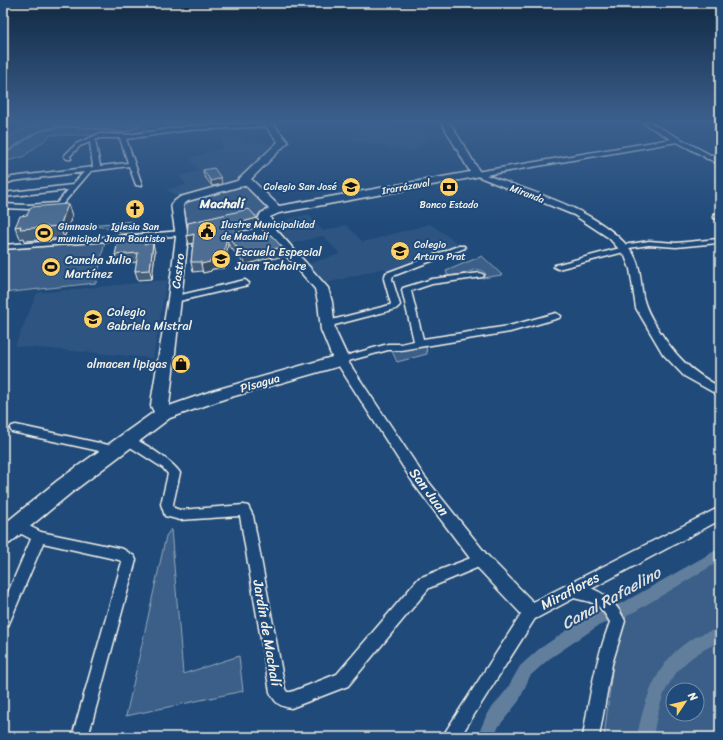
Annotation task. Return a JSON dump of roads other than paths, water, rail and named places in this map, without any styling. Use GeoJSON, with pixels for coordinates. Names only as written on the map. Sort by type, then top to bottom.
{"type":"FeatureCollection","features":[{"type":"Feature","properties":{"kind":"main road"},"geometry":{"type":"LineString","coordinates":[[268,158],[246,180],[276,210]]}},
{"type":"Feature","properties":{"kind":"main road"},"geometry":{"type":"LineString","coordinates":[[466,158],[476,174]]}},
{"type":"Feature","properties":{"kind":"main road","name":"Irarrázaval"},"geometry":{"type":"LineString","coordinates":[[276,210],[476,174]]}},
{"type":"Feature","properties":{"kind":"main road","name":"Castro"},"geometry":{"type":"LineString","coordinates":[[164,414],[160,406],[160,397],[175,299],[182,233],[177,204],[180,201],[235,186],[246,180]]}},
{"type":"Feature","properties":{"kind":"main road"},"geometry":{"type":"LineString","coordinates":[[276,210],[268,212],[264,220],[270,230],[321,288],[325,295],[327,324],[330,340],[341,360]]}},
{"type":"Feature","properties":{"kind":"main road","name":"Pisagua"},"geometry":{"type":"LineString","coordinates":[[10,532],[121,445],[164,414],[218,395],[341,360]]}},
{"type":"Feature","properties":{"kind":"street"},"geometry":{"type":"LineString","coordinates":[[95,158],[97,169]]}},
{"type":"Feature","properties":{"kind":"street"},"geometry":{"type":"LineString","coordinates":[[130,158],[139,185]]}},
{"type":"Feature","properties":{"kind":"street","name":"Irarrázaval"},"geometry":{"type":"LineString","coordinates":[[476,174],[574,158]]}},
{"type":"Feature","properties":{"kind":"street"},"geometry":{"type":"LineString","coordinates":[[710,158],[720,163]]}},
{"type":"Feature","properties":{"kind":"street"},"geometry":{"type":"LineString","coordinates":[[4,182],[12,179],[88,171],[132,164]]}},
{"type":"Feature","properties":{"kind":"street"},"geometry":{"type":"LineString","coordinates":[[3,206],[28,207],[59,205],[88,171]]}},
{"type":"Feature","properties":{"kind":"street","name":"Miranda"},"geometry":{"type":"LineString","coordinates":[[476,174],[584,216],[624,248],[631,258],[637,283],[640,306],[666,350],[685,372],[720,392]]}},
{"type":"Feature","properties":{"kind":"street"},"geometry":{"type":"LineString","coordinates":[[3,195],[75,187]]}},
{"type":"Feature","properties":{"kind":"street"},"geometry":{"type":"LineString","coordinates":[[3,247],[182,233]]}},
{"type":"Feature","properties":{"kind":"street"},"geometry":{"type":"LineString","coordinates":[[558,267],[624,248],[649,243],[676,245],[718,241]]}},
{"type":"Feature","properties":{"kind":"street"},"geometry":{"type":"LineString","coordinates":[[327,324],[393,307],[396,305],[388,279],[389,275],[461,248]]}},
{"type":"Feature","properties":{"kind":"street"},"geometry":{"type":"LineString","coordinates":[[419,343],[406,290],[428,283],[480,275]]}},
{"type":"Feature","properties":{"kind":"street"},"geometry":{"type":"LineString","coordinates":[[175,299],[245,282]]}},
{"type":"Feature","properties":{"kind":"street","name":"Pisagua"},"geometry":{"type":"LineString","coordinates":[[341,360],[384,348],[401,347],[419,343],[498,332],[556,316]]}},
{"type":"Feature","properties":{"kind":"street","name":"San Juan"},"geometry":{"type":"LineString","coordinates":[[341,360],[418,480],[481,560],[531,612]]}},
{"type":"Feature","properties":{"kind":"street"},"geometry":{"type":"LineString","coordinates":[[16,429],[121,445]]}},
{"type":"Feature","properties":{"kind":"street","name":"Jardín de Machalí"},"geometry":{"type":"LineString","coordinates":[[121,445],[167,465],[174,473],[167,504],[169,512],[180,515],[244,510],[247,516],[278,692],[283,700],[290,700],[342,680],[424,583],[481,560]]}},
{"type":"Feature","properties":{"kind":"street","name":"Miraflores"},"geometry":{"type":"LineString","coordinates":[[450,737],[531,612],[720,513]]}},
{"type":"Feature","properties":{"kind":"street"},"geometry":{"type":"LineString","coordinates":[[10,532],[123,555],[129,560],[80,737]]}},
{"type":"Feature","properties":{"kind":"street"},"geometry":{"type":"LineString","coordinates":[[3,622],[39,537]]}},
{"type":"Feature","properties":{"kind":"street"},"geometry":{"type":"LineString","coordinates":[[572,590],[591,594],[604,601],[618,622],[600,674],[591,737]]}},
{"type":"Feature","properties":{"kind":"waterway","name":"Canal Rafaelino"},"geometry":{"type":"LineString","coordinates":[[485,737],[493,720],[513,695],[525,671],[544,654],[593,621],[629,607],[720,554]]}},
{"type":"Feature","properties":{"kind":"waterway"},"geometry":{"type":"LineString","coordinates":[[645,737],[647,723],[655,696],[668,671],[687,651],[699,643],[720,635]]}},
{"type":"Feature","properties":{"kind":"place","name":"Colegio San José"},"geometry":{"type":"Point","coordinates":[351,187]}},
{"type":"Feature","properties":{"kind":"place","name":"Banco Estado"},"geometry":{"type":"Point","coordinates":[449,187]}},
{"type":"Feature","properties":{"kind":"place","name":"Iglesia San Juan Bautista"},"geometry":{"type":"Point","coordinates":[135,209]}},
{"type":"Feature","properties":{"kind":"place","name":"Ilustre Municipalidad de Machalí"},"geometry":{"type":"Point","coordinates":[207,231]}},
{"type":"Feature","properties":{"kind":"place","name":"Gimnasio municipal"},"geometry":{"type":"Point","coordinates":[44,233]}},
{"type":"Feature","properties":{"kind":"place","name":"Colegio Arturo Prat"},"geometry":{"type":"Point","coordinates":[400,251]}},
{"type":"Feature","properties":{"kind":"place","name":"Escuela Especial Juan Tachoire"},"geometry":{"type":"Point","coordinates":[221,259]}},
{"type":"Feature","properties":{"kind":"place","name":"Cancha Julio Martínez"},"geometry":{"type":"Point","coordinates":[51,267]}},
{"type":"Feature","properties":{"kind":"place","name":"Colegio Gabriela Mistral"},"geometry":{"type":"Point","coordinates":[93,319]}},
{"type":"Feature","properties":{"kind":"place","name":"almacen lipigas"},"geometry":{"type":"Point","coordinates":[181,364]}},
{"type":"Feature","properties":{"kind":"district","name":"Machalí"},"geometry":{"type":"Point","coordinates":[222,203]}}]}
